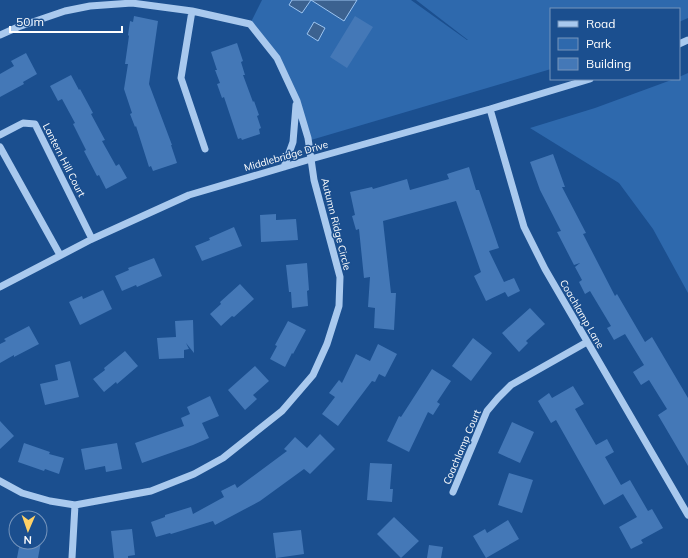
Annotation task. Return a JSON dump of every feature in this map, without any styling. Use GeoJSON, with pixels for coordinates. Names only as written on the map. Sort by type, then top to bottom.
{"type":"FeatureCollection","features":[{"type":"Feature","properties":{"kind":"street","name":"Autumn Ridge Circle"},"geometry":{"type":"LineString","coordinates":[[0,35],[58,13],[90,6],[132,3],[192,11],[250,24],[277,58],[297,101],[308,138],[314,180],[340,277],[339,306],[327,344],[313,375],[282,411],[223,458],[194,474],[151,491],[75,505],[50,501],[22,493],[0,481]]}},
{"type":"Feature","properties":{"kind":"street"},"geometry":{"type":"LineString","coordinates":[[192,11],[181,78],[205,149]]}},
{"type":"Feature","properties":{"kind":"street","name":"Middlebridge Drive"},"geometry":{"type":"LineString","coordinates":[[0,287],[92,239],[189,195],[587,80]]}},
{"type":"Feature","properties":{"kind":"street"},"geometry":{"type":"LineString","coordinates":[[284,167],[293,142],[297,101]]}},
{"type":"Feature","properties":{"kind":"street","name":"Coachlamp Lane"},"geometry":{"type":"LineString","coordinates":[[490,109],[524,227],[545,269],[586,342],[688,515]]}},
{"type":"Feature","properties":{"kind":"street","name":"Lantern Hill Court"},"geometry":{"type":"LineString","coordinates":[[0,135],[23,123],[35,124],[92,239]]}},
{"type":"Feature","properties":{"kind":"street"},"geometry":{"type":"LineString","coordinates":[[0,147],[60,255]]}},
{"type":"Feature","properties":{"kind":"street","name":"Coachlamp Court"},"geometry":{"type":"LineString","coordinates":[[453,492],[487,411],[498,398],[511,385],[586,342]]}},
{"type":"Feature","properties":{"kind":"street"},"geometry":{"type":"LineString","coordinates":[[72,558],[75,505]]}},
{"type":"Feature","properties":{"kind":"green space"},"geometry":{"type":"Polygon","coordinates":[[[262,0],[411,0],[468,40],[416,0],[688,0],[688,18],[680,22],[680,8],[550,8],[550,69],[311,140],[277,58],[250,24],[262,0]]]}},
{"type":"Feature","properties":{"kind":"green space"},"geometry":{"type":"Polygon","coordinates":[[[688,73],[688,293],[653,229],[619,183],[530,128],[595,108],[671,80],[680,80],[680,77],[688,73]]]}},
{"type":"Feature","properties":{"kind":"shaded area"},"geometry":{"type":"Polygon","coordinates":[[[292,0],[311,0],[302,13],[289,5],[292,0]]]}},
{"type":"Feature","properties":{"kind":"shaded area"},"geometry":{"type":"Polygon","coordinates":[[[311,0],[357,0],[344,21],[311,0]]]}},
{"type":"Feature","properties":{"kind":"shaded area"},"geometry":{"type":"Polygon","coordinates":[[[314,22],[325,28],[318,41],[307,34],[314,22]]]}},
{"type":"Feature","properties":{"kind":"building"},"geometry":{"type":"Polygon","coordinates":[[[134,16],[158,21],[149,84],[172,145],[177,163],[153,171],[151,166],[149,167],[136,126],[135,127],[130,114],[132,113],[124,89],[128,64],[125,64],[128,35],[130,21],[133,22],[134,16]]]}},
{"type":"Feature","properties":{"kind":"building"},"geometry":{"type":"Polygon","coordinates":[[[355,16],[373,27],[347,68],[330,57],[355,16]]]}},
{"type":"Feature","properties":{"kind":"building"},"geometry":{"type":"Polygon","coordinates":[[[237,43],[243,61],[241,62],[245,75],[243,75],[259,115],[257,116],[261,128],[259,129],[260,134],[242,140],[241,138],[238,139],[224,97],[222,98],[217,84],[220,83],[211,52],[237,43]]]}},
{"type":"Feature","properties":{"kind":"building"},"geometry":{"type":"Polygon","coordinates":[[[26,53],[37,74],[23,82],[24,84],[0,97],[0,74],[14,66],[11,61],[26,53]]]}},
{"type":"Feature","properties":{"kind":"building"},"geometry":{"type":"Polygon","coordinates":[[[71,75],[93,113],[91,114],[105,140],[102,141],[116,166],[119,164],[127,178],[106,189],[99,175],[97,176],[84,151],[86,150],[73,124],[75,123],[62,99],[58,101],[50,86],[71,75]]]}},
{"type":"Feature","properties":{"kind":"building"},"geometry":{"type":"Polygon","coordinates":[[[553,154],[565,187],[562,187],[586,233],[583,234],[615,296],[617,294],[645,342],[652,337],[688,398],[688,466],[658,415],[667,409],[649,380],[641,385],[633,372],[644,365],[625,334],[614,340],[607,328],[611,326],[590,291],[585,294],[579,282],[582,280],[575,267],[580,263],[574,265],[557,232],[561,231],[540,190],[530,162],[553,154]]]}},
{"type":"Feature","properties":{"kind":"building"},"geometry":{"type":"Polygon","coordinates":[[[469,167],[476,190],[479,190],[499,248],[489,251],[504,282],[514,278],[520,291],[508,297],[505,292],[486,301],[474,276],[481,272],[456,201],[383,221],[391,293],[396,293],[394,330],[374,328],[375,308],[368,307],[370,277],[364,278],[359,229],[356,230],[352,216],[355,215],[350,192],[372,187],[373,189],[407,179],[410,190],[449,179],[447,174],[469,167]]]}},
{"type":"Feature","properties":{"kind":"building"},"geometry":{"type":"Polygon","coordinates":[[[276,214],[276,220],[296,219],[298,240],[261,242],[260,215],[276,214]]]}},
{"type":"Feature","properties":{"kind":"building"},"geometry":{"type":"Polygon","coordinates":[[[234,227],[242,246],[202,261],[195,246],[234,227]]]}},
{"type":"Feature","properties":{"kind":"building"},"geometry":{"type":"Polygon","coordinates":[[[154,258],[162,276],[137,287],[136,285],[122,291],[115,276],[129,270],[128,268],[154,258]]]}},
{"type":"Feature","properties":{"kind":"building"},"geometry":{"type":"Polygon","coordinates":[[[307,263],[309,290],[307,291],[308,306],[292,308],[291,292],[289,292],[286,265],[307,263]]]}},
{"type":"Feature","properties":{"kind":"building"},"geometry":{"type":"Polygon","coordinates":[[[240,284],[254,299],[234,317],[232,316],[221,326],[210,314],[221,304],[220,302],[240,284]]]}},
{"type":"Feature","properties":{"kind":"building"},"geometry":{"type":"Polygon","coordinates":[[[103,290],[112,309],[80,325],[69,302],[82,296],[83,299],[103,290]]]}},
{"type":"Feature","properties":{"kind":"building"},"geometry":{"type":"Polygon","coordinates":[[[530,308],[545,324],[526,341],[528,343],[519,352],[502,333],[530,308]]]}},
{"type":"Feature","properties":{"kind":"building"},"geometry":{"type":"Polygon","coordinates":[[[193,320],[194,353],[186,343],[189,349],[184,350],[184,358],[159,359],[157,338],[176,337],[175,321],[193,320]]]}},
{"type":"Feature","properties":{"kind":"building"},"geometry":{"type":"Polygon","coordinates":[[[288,321],[306,330],[285,367],[270,359],[277,346],[275,345],[288,321]]]}},
{"type":"Feature","properties":{"kind":"building"},"geometry":{"type":"Polygon","coordinates":[[[29,326],[39,344],[0,363],[0,344],[6,341],[4,339],[29,326]]]}},
{"type":"Feature","properties":{"kind":"building"},"geometry":{"type":"Polygon","coordinates":[[[473,338],[492,353],[471,381],[452,366],[473,338]]]}},
{"type":"Feature","properties":{"kind":"building"},"geometry":{"type":"Polygon","coordinates":[[[378,344],[397,354],[385,377],[379,374],[375,382],[372,381],[338,426],[322,414],[335,397],[329,393],[339,380],[342,383],[356,354],[370,361],[378,344]]]}},
{"type":"Feature","properties":{"kind":"building"},"geometry":{"type":"Polygon","coordinates":[[[125,351],[138,366],[117,384],[116,382],[104,392],[93,379],[125,351]]]}},
{"type":"Feature","properties":{"kind":"building"},"geometry":{"type":"Polygon","coordinates":[[[70,361],[79,397],[45,405],[40,384],[58,380],[55,365],[70,361]]]}},
{"type":"Feature","properties":{"kind":"building"},"geometry":{"type":"Polygon","coordinates":[[[255,366],[269,381],[253,395],[257,399],[245,410],[228,390],[255,366]]]}},
{"type":"Feature","properties":{"kind":"building"},"geometry":{"type":"Polygon","coordinates":[[[432,369],[451,381],[437,402],[440,404],[433,415],[428,412],[409,452],[387,441],[399,416],[401,417],[432,369]]]}},
{"type":"Feature","properties":{"kind":"building"},"geometry":{"type":"Polygon","coordinates":[[[573,386],[584,404],[575,409],[596,445],[607,439],[614,452],[605,457],[621,485],[630,480],[648,511],[652,509],[663,528],[641,540],[643,543],[631,549],[619,527],[637,517],[623,494],[604,505],[556,420],[551,423],[538,401],[549,393],[552,398],[573,386]]]}},
{"type":"Feature","properties":{"kind":"building"},"geometry":{"type":"Polygon","coordinates":[[[210,396],[219,416],[202,423],[209,438],[142,463],[135,443],[184,426],[181,418],[190,414],[187,407],[210,396]]]}},
{"type":"Feature","properties":{"kind":"building"},"geometry":{"type":"Polygon","coordinates":[[[0,421],[14,436],[0,449],[0,421]]]}},
{"type":"Feature","properties":{"kind":"building"},"geometry":{"type":"Polygon","coordinates":[[[512,422],[534,432],[520,463],[498,453],[512,422]]]}},
{"type":"Feature","properties":{"kind":"building"},"geometry":{"type":"Polygon","coordinates":[[[320,434],[335,449],[310,474],[304,469],[260,501],[215,525],[213,521],[156,537],[151,522],[165,517],[165,515],[191,507],[193,514],[224,497],[221,491],[235,484],[237,488],[287,451],[284,449],[295,437],[307,448],[320,434]]]}},
{"type":"Feature","properties":{"kind":"building"},"geometry":{"type":"Polygon","coordinates":[[[24,443],[50,452],[49,454],[64,458],[59,474],[45,469],[44,471],[18,462],[24,443]]]}},
{"type":"Feature","properties":{"kind":"building"},"geometry":{"type":"Polygon","coordinates":[[[117,443],[122,469],[106,472],[105,466],[85,470],[81,449],[117,443]]]}},
{"type":"Feature","properties":{"kind":"building"},"geometry":{"type":"Polygon","coordinates":[[[370,463],[392,464],[390,489],[393,489],[392,502],[367,500],[370,463]]]}},
{"type":"Feature","properties":{"kind":"building"},"geometry":{"type":"Polygon","coordinates":[[[509,473],[533,480],[522,513],[498,505],[509,473]]]}},
{"type":"Feature","properties":{"kind":"building"},"geometry":{"type":"Polygon","coordinates":[[[394,517],[419,541],[401,558],[377,534],[394,517]]]}},
{"type":"Feature","properties":{"kind":"building"},"geometry":{"type":"Polygon","coordinates":[[[508,520],[519,539],[486,558],[473,536],[485,529],[487,533],[508,520]]]}},
{"type":"Feature","properties":{"kind":"building"},"geometry":{"type":"Polygon","coordinates":[[[132,529],[135,555],[128,556],[128,558],[114,558],[111,531],[132,529]]]}},
{"type":"Feature","properties":{"kind":"building"},"geometry":{"type":"Polygon","coordinates":[[[301,530],[304,554],[276,558],[273,533],[301,530]]]}},
{"type":"Feature","properties":{"kind":"building"},"geometry":{"type":"Polygon","coordinates":[[[429,545],[443,547],[441,558],[427,558],[429,545]]]}},
{"type":"Feature","properties":{"kind":"building"},"geometry":{"type":"Polygon","coordinates":[[[18,550],[40,550],[38,558],[17,558],[18,550]]]}}]}
